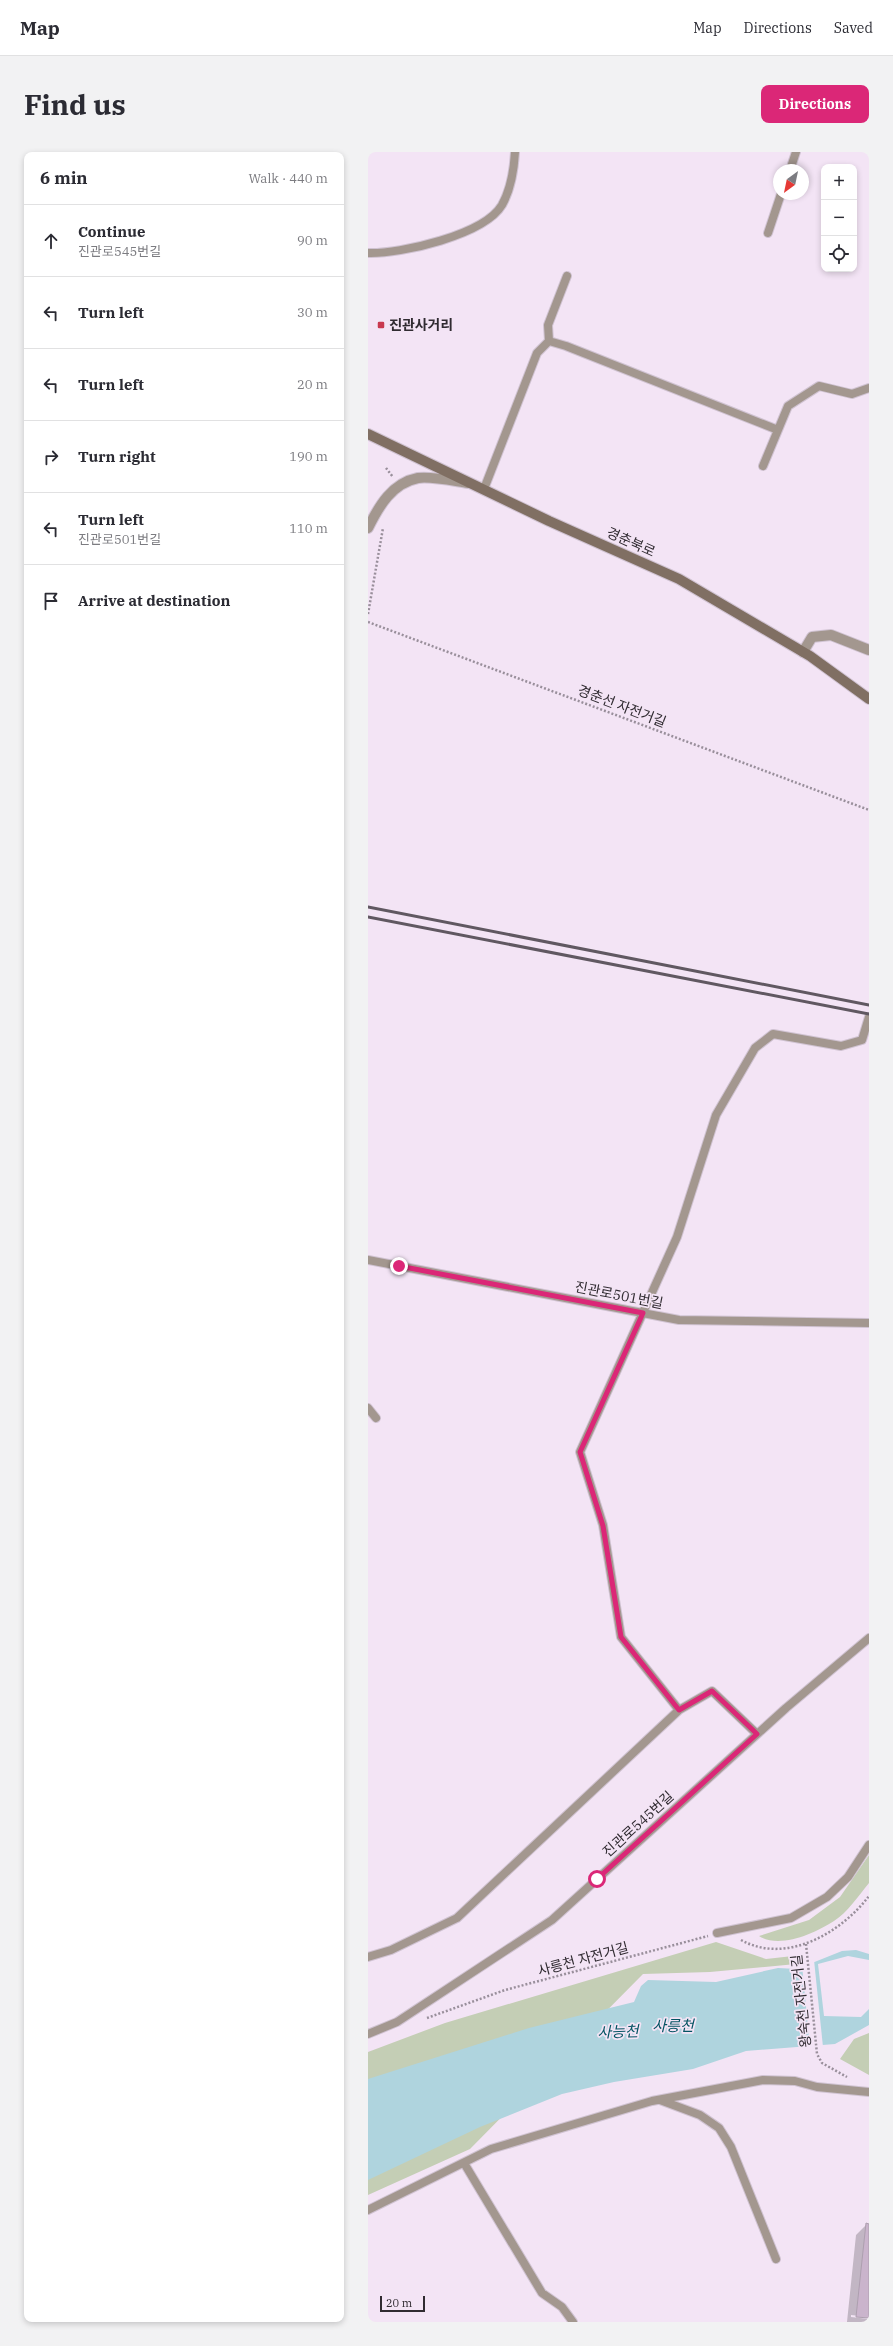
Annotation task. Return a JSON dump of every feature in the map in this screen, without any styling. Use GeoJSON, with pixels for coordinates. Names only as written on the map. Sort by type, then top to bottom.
{"type":"FeatureCollection","features":[{"type":"Feature","properties":{"kind":"street","name":"경춘북로"},"geometry":{"type":"LineString","coordinates":[[368,434],[679,579],[803,652],[869,699]]}},
{"type":"Feature","properties":{"kind":"street"},"geometry":{"type":"LineString","coordinates":[[368,528],[387,496],[399,485],[419,478],[471,483]]}},
{"type":"Feature","properties":{"kind":"street"},"geometry":{"type":"LineString","coordinates":[[803,652],[812,637],[831,635],[869,650]]}},
{"type":"Feature","properties":{"kind":"lane"},"geometry":{"type":"LineString","coordinates":[[368,254],[379,254],[430,246],[481,224],[502,206],[513,174],[514,152]]}},
{"type":"Feature","properties":{"kind":"lane"},"geometry":{"type":"LineString","coordinates":[[792,164],[796,152]]}},
{"type":"Feature","properties":{"kind":"lane"},"geometry":{"type":"LineString","coordinates":[[768,232],[779,200]]}},
{"type":"Feature","properties":{"kind":"lane"},"geometry":{"type":"LineString","coordinates":[[549,341],[548,325],[568,276]]}},
{"type":"Feature","properties":{"kind":"lane"},"geometry":{"type":"LineString","coordinates":[[549,341],[566,346],[778,430]]}},
{"type":"Feature","properties":{"kind":"lane"},"geometry":{"type":"LineString","coordinates":[[484,489],[536,353],[549,341]]}},
{"type":"Feature","properties":{"kind":"lane"},"geometry":{"type":"LineString","coordinates":[[763,466],[788,406],[819,386],[852,394],[869,388]]}},
{"type":"Feature","properties":{"kind":"lane"},"geometry":{"type":"LineString","coordinates":[[679,1710],[621,1637],[603,1526],[580,1452],[677,1237],[716,1114],[755,1048],[773,1034],[841,1046],[862,1040],[869,1017]]}},
{"type":"Feature","properties":{"kind":"lane","name":"진관로501번길"},"geometry":{"type":"LineString","coordinates":[[368,1260],[679,1320],[869,1323]]}},
{"type":"Feature","properties":{"kind":"lane"},"geometry":{"type":"LineString","coordinates":[[368,1408],[376,1418]]}},
{"type":"Feature","properties":{"kind":"lane","name":"진관로545번길"},"geometry":{"type":"LineString","coordinates":[[368,2034],[397,2022],[552,1920],[757,1734],[869,1638]]}},
{"type":"Feature","properties":{"kind":"lane"},"geometry":{"type":"LineString","coordinates":[[368,1957],[391,1950],[457,1918],[679,1710],[712,1691],[757,1734]]}},
{"type":"Feature","properties":{"kind":"lane"},"geometry":{"type":"LineString","coordinates":[[717,1933],[791,1918],[827,1897],[848,1877],[869,1845]]}},
{"type":"Feature","properties":{"kind":"lane"},"geometry":{"type":"LineString","coordinates":[[368,2210],[491,2149],[659,2100],[763,2080],[795,2081],[817,2087],[869,2092]]}},
{"type":"Feature","properties":{"kind":"lane"},"geometry":{"type":"LineString","coordinates":[[659,2100],[700,2115],[718,2128],[731,2147],[776,2259]]}},
{"type":"Feature","properties":{"kind":"lane"},"geometry":{"type":"LineString","coordinates":[[464,2163],[542,2293],[562,2307],[573,2322]]}},
{"type":"Feature","properties":{"kind":"path"},"geometry":{"type":"LineString","coordinates":[[386,468],[394,478]]}},
{"type":"Feature","properties":{"kind":"path"},"geometry":{"type":"LineString","coordinates":[[368,614],[384,520]]}},
{"type":"Feature","properties":{"kind":"path","name":"경춘선 자전거길"},"geometry":{"type":"LineString","coordinates":[[368,622],[869,810]]}},
{"type":"Feature","properties":{"kind":"path","name":"왕숙천 자전거길"},"geometry":{"type":"LineString","coordinates":[[822,2063],[817,2054],[806,1944],[832,1931],[869,1896]]}},
{"type":"Feature","properties":{"kind":"path","name":"사릉천 자전거길"},"geometry":{"type":"LineString","coordinates":[[424,2019],[505,1990],[717,1933],[730,1934],[753,1947],[786,1948],[806,1944]]}},
{"type":"Feature","properties":{"kind":"green space"},"geometry":{"type":"Polygon","coordinates":[[[869,1855],[869,1883],[853,1904],[839,1918],[817,1931],[796,1938],[776,1941],[767,1940],[759,1936],[809,1920],[840,1897],[869,1855]]]}},
{"type":"Feature","properties":{"kind":"green space"},"geometry":{"type":"Polygon","coordinates":[[[716,1942],[766,1959],[793,1956],[796,1964],[710,1972],[643,1974],[470,2149],[368,2195],[368,2052],[445,2023],[716,1942]]]}},
{"type":"Feature","properties":{"kind":"green space"},"geometry":{"type":"Polygon","coordinates":[[[869,2033],[869,2075],[840,2059],[854,2039],[869,2033]]]}},
{"type":"Feature","properties":{"kind":"water","name":"사릉천"},"geometry":{"type":"Polygon","coordinates":[[[856,1950],[869,1954],[869,1960],[848,1956],[818,1964],[824,2016],[861,2017],[869,2009],[869,2025],[835,2044],[746,2051],[693,2069],[614,2082],[562,2094],[480,2127],[368,2180],[368,2079],[529,2028],[634,2002],[641,1986],[648,1980],[716,1982],[778,1968],[797,1969],[842,1951],[856,1950]]]}},
{"type":"Feature","properties":{"kind":"pier"},"geometry":{"type":"Polygon","coordinates":[[[814,1960],[823,2047],[810,2048],[802,1965],[814,1960]]]}},
{"type":"Feature","properties":{"kind":"building"},"geometry":{"type":"Polygon","coordinates":[[[866,2223],[869,2224],[869,2318],[856,2317],[866,2223]]]}},
{"type":"Feature","properties":{"kind":"railway"},"geometry":{"type":"LineString","coordinates":[[368,907],[869,1005]]}},
{"type":"Feature","properties":{"kind":"railway"},"geometry":{"type":"LineString","coordinates":[[368,917],[869,1014]]}},
{"type":"Feature","properties":{"kind":"place","name":"진관사거리"},"geometry":{"type":"Point","coordinates":[381,325]}},
{"type":"Feature","properties":{"kind":"route"},"geometry":{"type":"LineString","coordinates":[[399,1266],[643,1313],[580,1452],[603,1526],[621,1637],[679,1710],[712,1691],[757,1734],[597,1879]]}},
{"type":"Feature","properties":{"kind":"water label","name":"사능천"},"geometry":{"type":"Point","coordinates":[618,2032]}}]}
